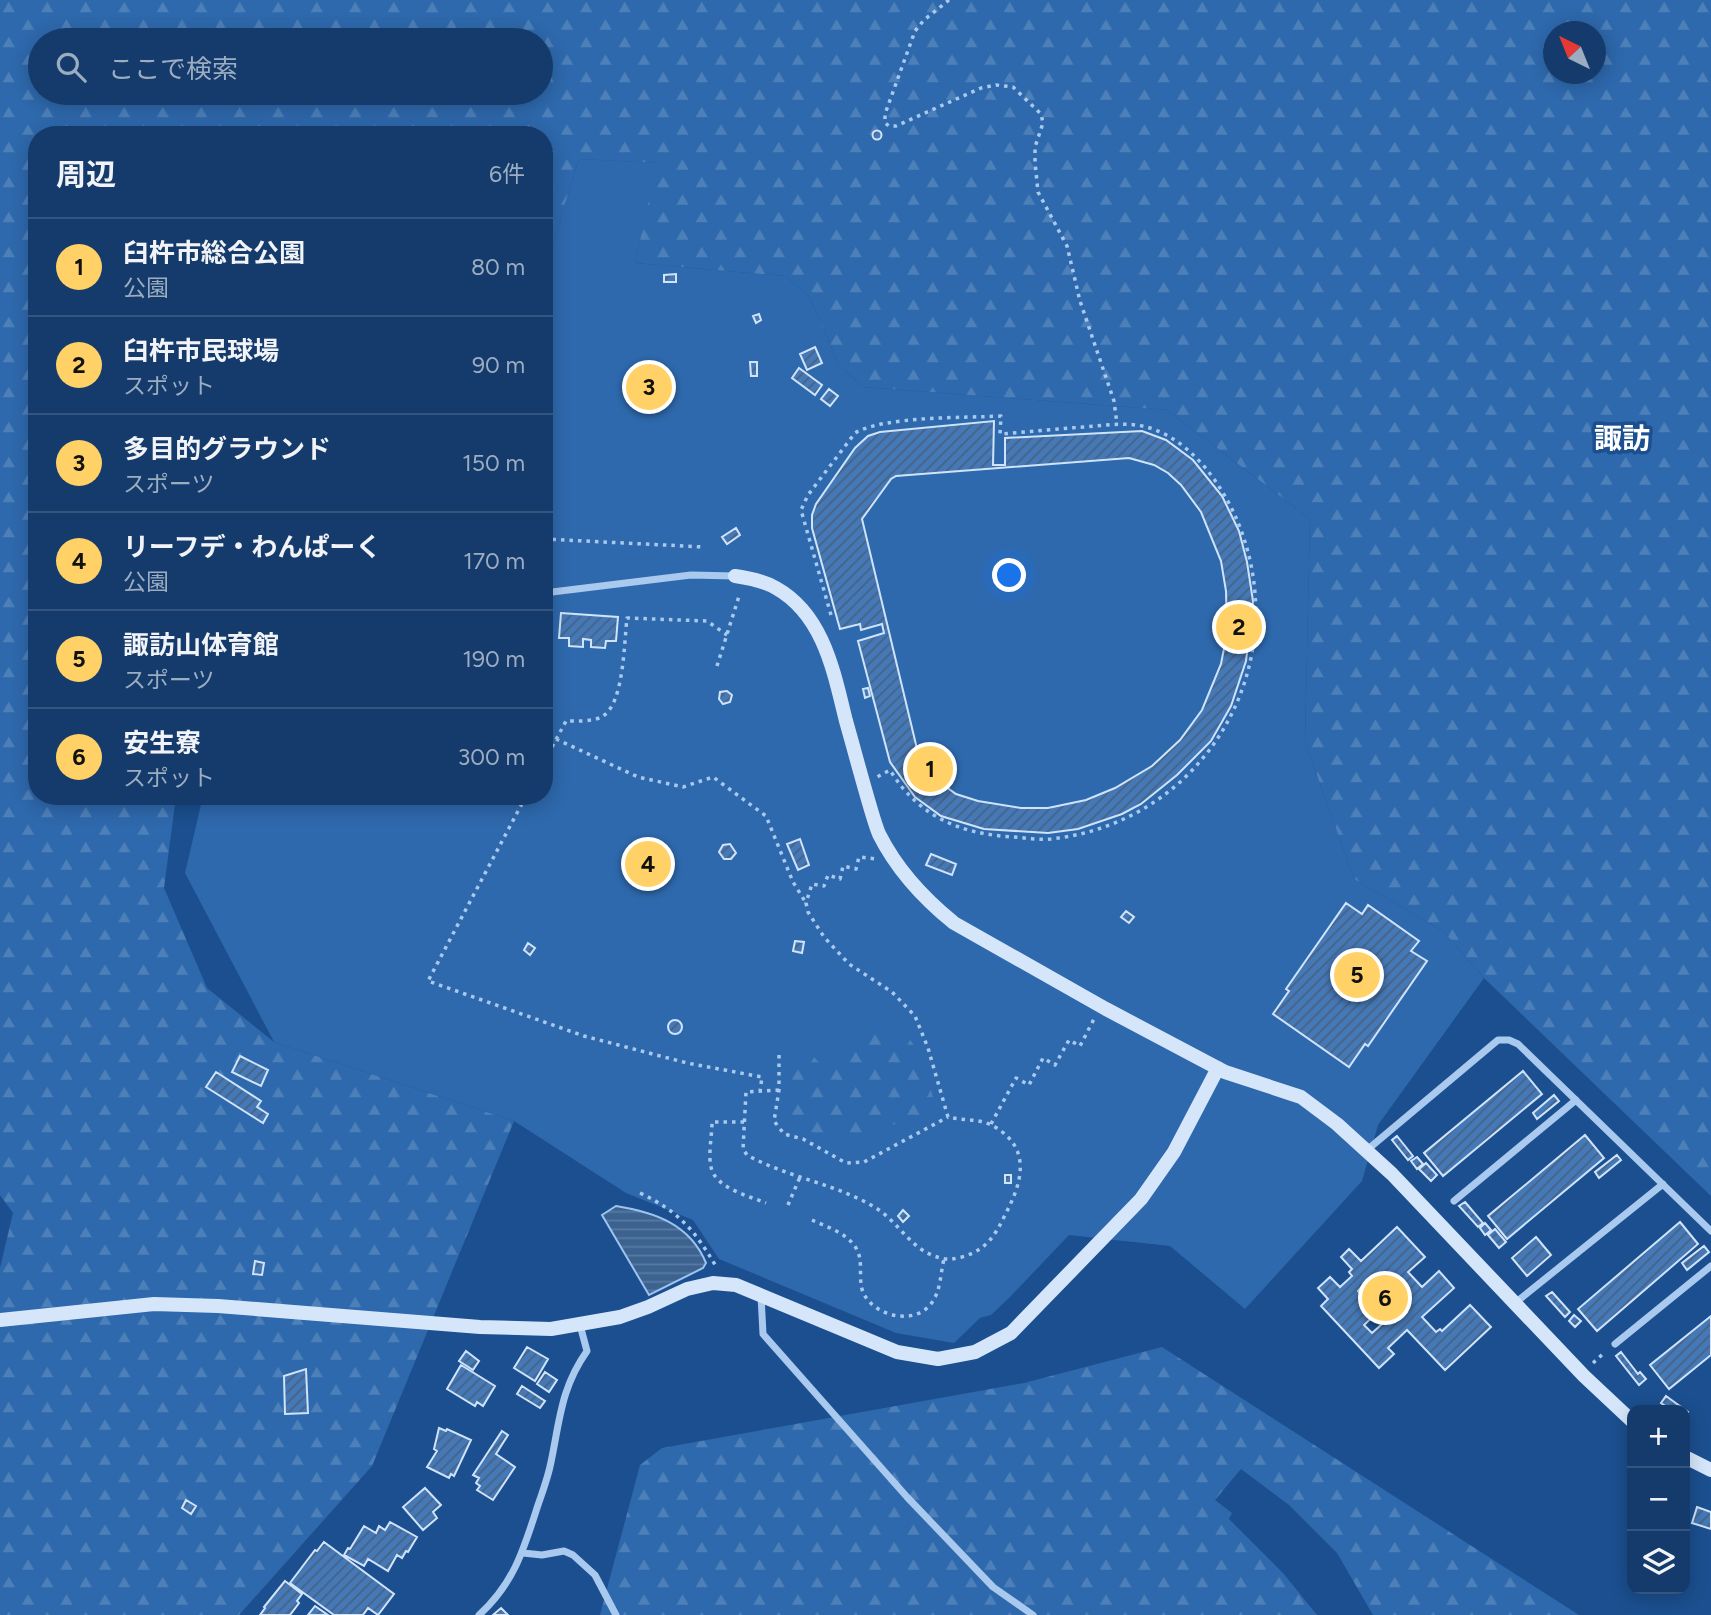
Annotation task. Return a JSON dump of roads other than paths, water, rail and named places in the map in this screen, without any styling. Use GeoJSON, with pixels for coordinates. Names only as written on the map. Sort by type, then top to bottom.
{"type":"FeatureCollection","features":[{"type":"Feature","properties":{"kind":"street"},"geometry":{"type":"LineString","coordinates":[[553,592],[691,575],[740,577],[776,587],[793,602],[816,630],[831,659],[878,832],[908,880],[932,906],[954,923],[1106,1009],[1218,1068],[1301,1097],[1337,1124],[1392,1174],[1584,1376],[1627,1416]]}},
{"type":"Feature","properties":{"kind":"street"},"geometry":{"type":"LineString","coordinates":[[1366,1151],[1498,1040],[1509,1040],[1518,1044],[1711,1231]]}},
{"type":"Feature","properties":{"kind":"street"},"geometry":{"type":"LineString","coordinates":[[0,1320],[154,1304],[218,1306],[480,1327],[551,1329],[620,1317],[687,1289],[713,1283],[736,1285],[897,1352],[938,1359],[975,1352],[1012,1333],[1141,1199],[1174,1152],[1218,1068]]}},
{"type":"Feature","properties":{"kind":"street"},"geometry":{"type":"LineString","coordinates":[[1454,1201],[1576,1100]]}},
{"type":"Feature","properties":{"kind":"street"},"geometry":{"type":"LineString","coordinates":[[1515,1304],[1663,1184]]}},
{"type":"Feature","properties":{"kind":"street"},"geometry":{"type":"LineString","coordinates":[[1615,1344],[1711,1266]]}},
{"type":"Feature","properties":{"kind":"street"},"geometry":{"type":"LineString","coordinates":[[761,1295],[763,1334],[906,1497],[993,1587],[1032,1615]]}},
{"type":"Feature","properties":{"kind":"street"},"geometry":{"type":"LineString","coordinates":[[479,1615],[514,1574],[523,1553],[550,1466],[565,1390],[573,1371],[587,1351],[579,1324]]}},
{"type":"Feature","properties":{"kind":"street"},"geometry":{"type":"LineString","coordinates":[[1690,1460],[1711,1470]]}},
{"type":"Feature","properties":{"kind":"street"},"geometry":{"type":"LineString","coordinates":[[523,1553],[542,1555],[564,1551],[573,1555],[595,1575],[616,1615]]}},
{"type":"Feature","properties":{"kind":"place","name":"多目的グラウンド"},"geometry":{"type":"Point","coordinates":[649,387]}},
{"type":"Feature","properties":{"kind":"place","name":"臼杵市民球場"},"geometry":{"type":"Point","coordinates":[1239,627]}},
{"type":"Feature","properties":{"kind":"place","name":"臼杵市総合公園"},"geometry":{"type":"Point","coordinates":[930,769]}},
{"type":"Feature","properties":{"kind":"place","name":"リーフデ・わんぱーく"},"geometry":{"type":"Point","coordinates":[648,864]}},
{"type":"Feature","properties":{"kind":"place","name":"諏訪山体育館"},"geometry":{"type":"Point","coordinates":[1357,975]}},
{"type":"Feature","properties":{"kind":"place","name":"安生寮"},"geometry":{"type":"Point","coordinates":[1385,1298]}},
{"type":"Feature","properties":{"kind":"district","name":"諏訪"},"geometry":{"type":"Point","coordinates":[1622,438]}}]}
